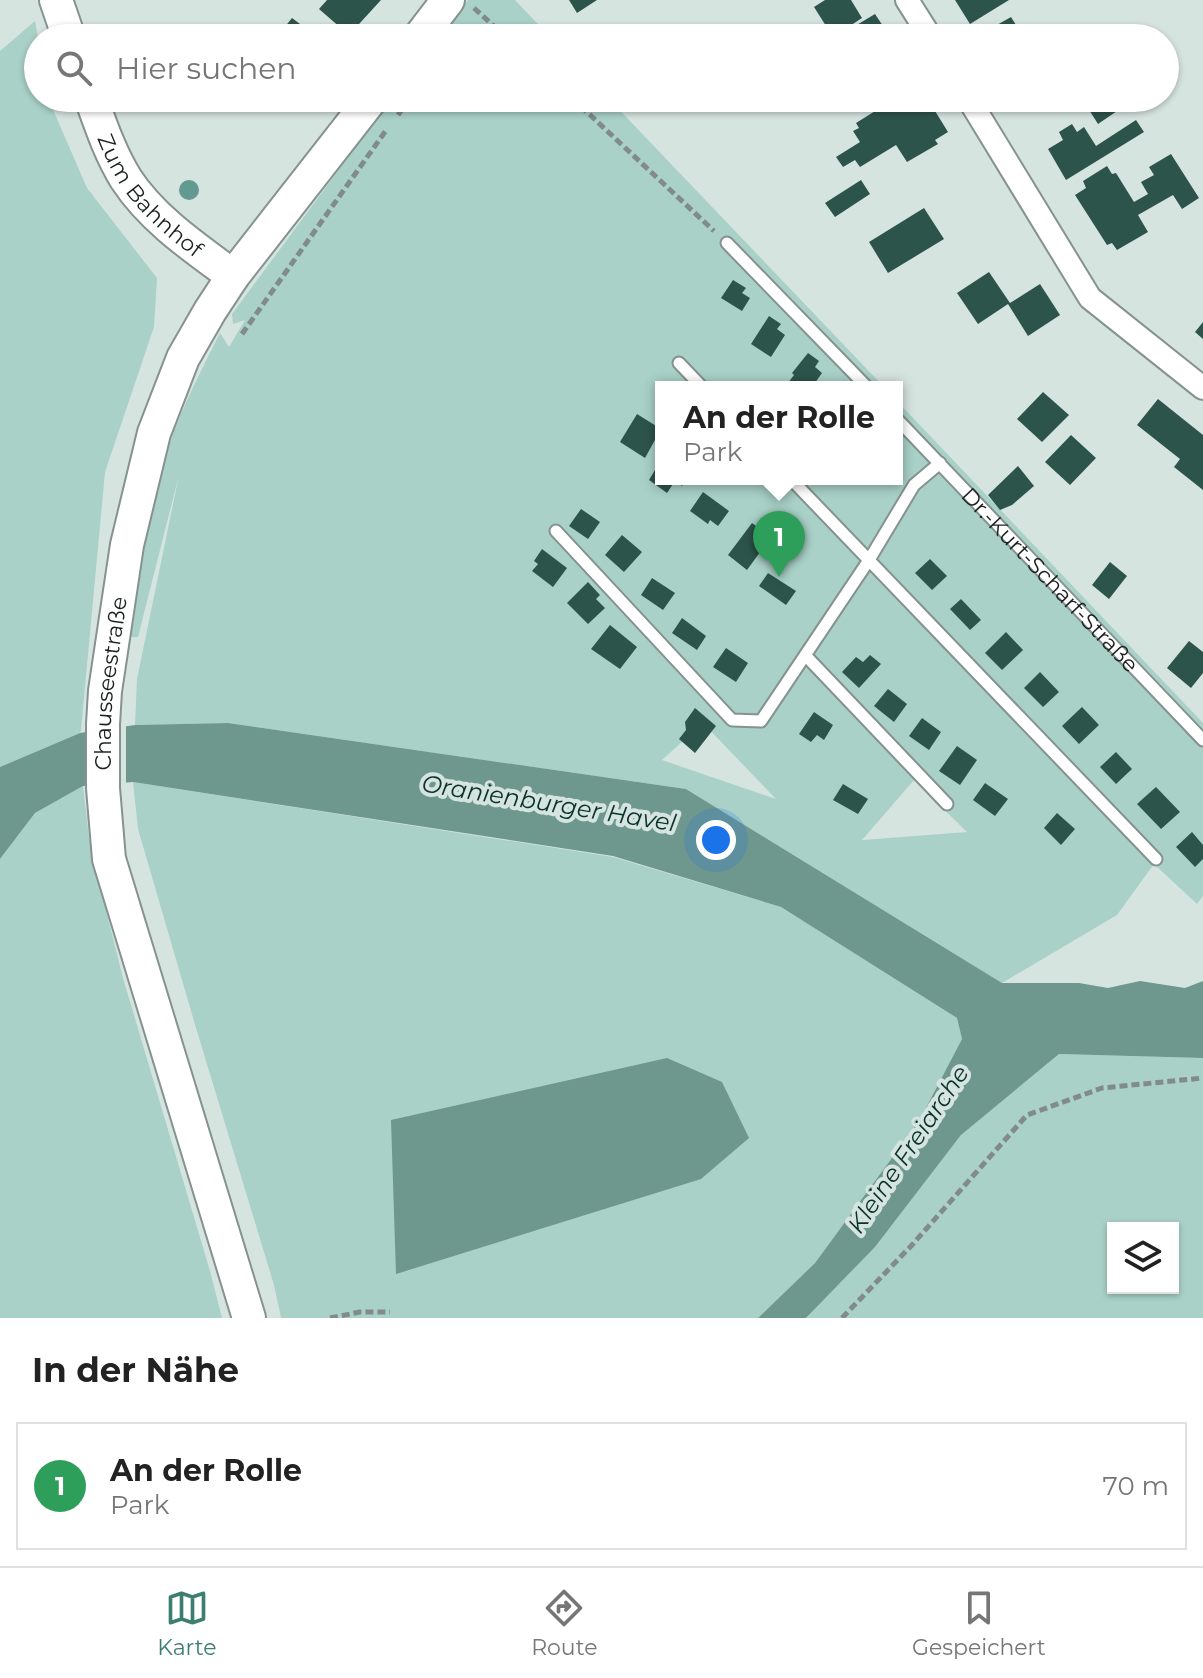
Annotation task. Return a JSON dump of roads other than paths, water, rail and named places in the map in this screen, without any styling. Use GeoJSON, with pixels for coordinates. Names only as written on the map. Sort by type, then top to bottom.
{"type":"FeatureCollection","features":[{"type":"Feature","properties":{"kind":"main road"},"geometry":{"type":"LineString","coordinates":[[56,0],[64,24]]}},
{"type":"Feature","properties":{"kind":"main road"},"geometry":{"type":"LineString","coordinates":[[436,24],[461,4]]}},
{"type":"Feature","properties":{"kind":"main road","name":"Zum Bahnhof"},"geometry":{"type":"LineString","coordinates":[[96,112],[109,147],[128,181],[159,218],[233,276]]}},
{"type":"Feature","properties":{"kind":"main road","name":"Chausseestraße"},"geometry":{"type":"LineString","coordinates":[[249,1318],[109,859],[103,788],[105,691],[127,545],[154,433],[183,358],[233,276],[361,112]]}},
{"type":"Feature","properties":{"kind":"street"},"geometry":{"type":"LineString","coordinates":[[907,0],[922,24]]}},
{"type":"Feature","properties":{"kind":"street"},"geometry":{"type":"LineString","coordinates":[[977,112],[1090,298],[1203,388]]}},
{"type":"Feature","properties":{"kind":"lane"},"geometry":{"type":"LineString","coordinates":[[727,243],[861,381]]}},
{"type":"Feature","properties":{"kind":"lane"},"geometry":{"type":"LineString","coordinates":[[679,363],[696,381]]}},
{"type":"Feature","properties":{"kind":"lane","name":"Dr.-Kurt-Scharf-Straße"},"geometry":{"type":"LineString","coordinates":[[903,425],[1203,740]]}},
{"type":"Feature","properties":{"kind":"lane"},"geometry":{"type":"LineString","coordinates":[[556,531],[732,720],[761,721],[869,560],[914,485],[940,463]]}},
{"type":"Feature","properties":{"kind":"lane"},"geometry":{"type":"LineString","coordinates":[[797,485],[1156,859]]}},
{"type":"Feature","properties":{"kind":"lane"},"geometry":{"type":"LineString","coordinates":[[806,656],[947,804]]}},
{"type":"Feature","properties":{"kind":"water"},"geometry":{"type":"Polygon","coordinates":[[[228,723],[686,789],[1002,983],[1079,983],[1108,988],[1140,981],[1185,988],[1203,981],[1203,1058],[1059,1054],[961,1135],[875,1247],[806,1318],[758,1318],[815,1263],[919,1121],[962,1039],[957,1018],[781,907],[613,856],[133,782],[83,786],[35,813],[0,859],[0,767],[80,733],[135,725],[228,723]]]}},
{"type":"Feature","properties":{"kind":"water"},"geometry":{"type":"Polygon","coordinates":[[[667,1058],[722,1082],[749,1138],[701,1179],[396,1274],[391,1120],[667,1058]]]}},
{"type":"Feature","properties":{"kind":"place","name":"An der Rolle"},"geometry":{"type":"Point","coordinates":[779,577]}},
{"type":"Feature","properties":{"kind":"water label","name":"Oranienburger Havel"},"geometry":{"type":"Point","coordinates":[549,803]}},
{"type":"Feature","properties":{"kind":"water label","name":"Kleine Freiarche"},"geometry":{"type":"Point","coordinates":[908,1149]}}]}
